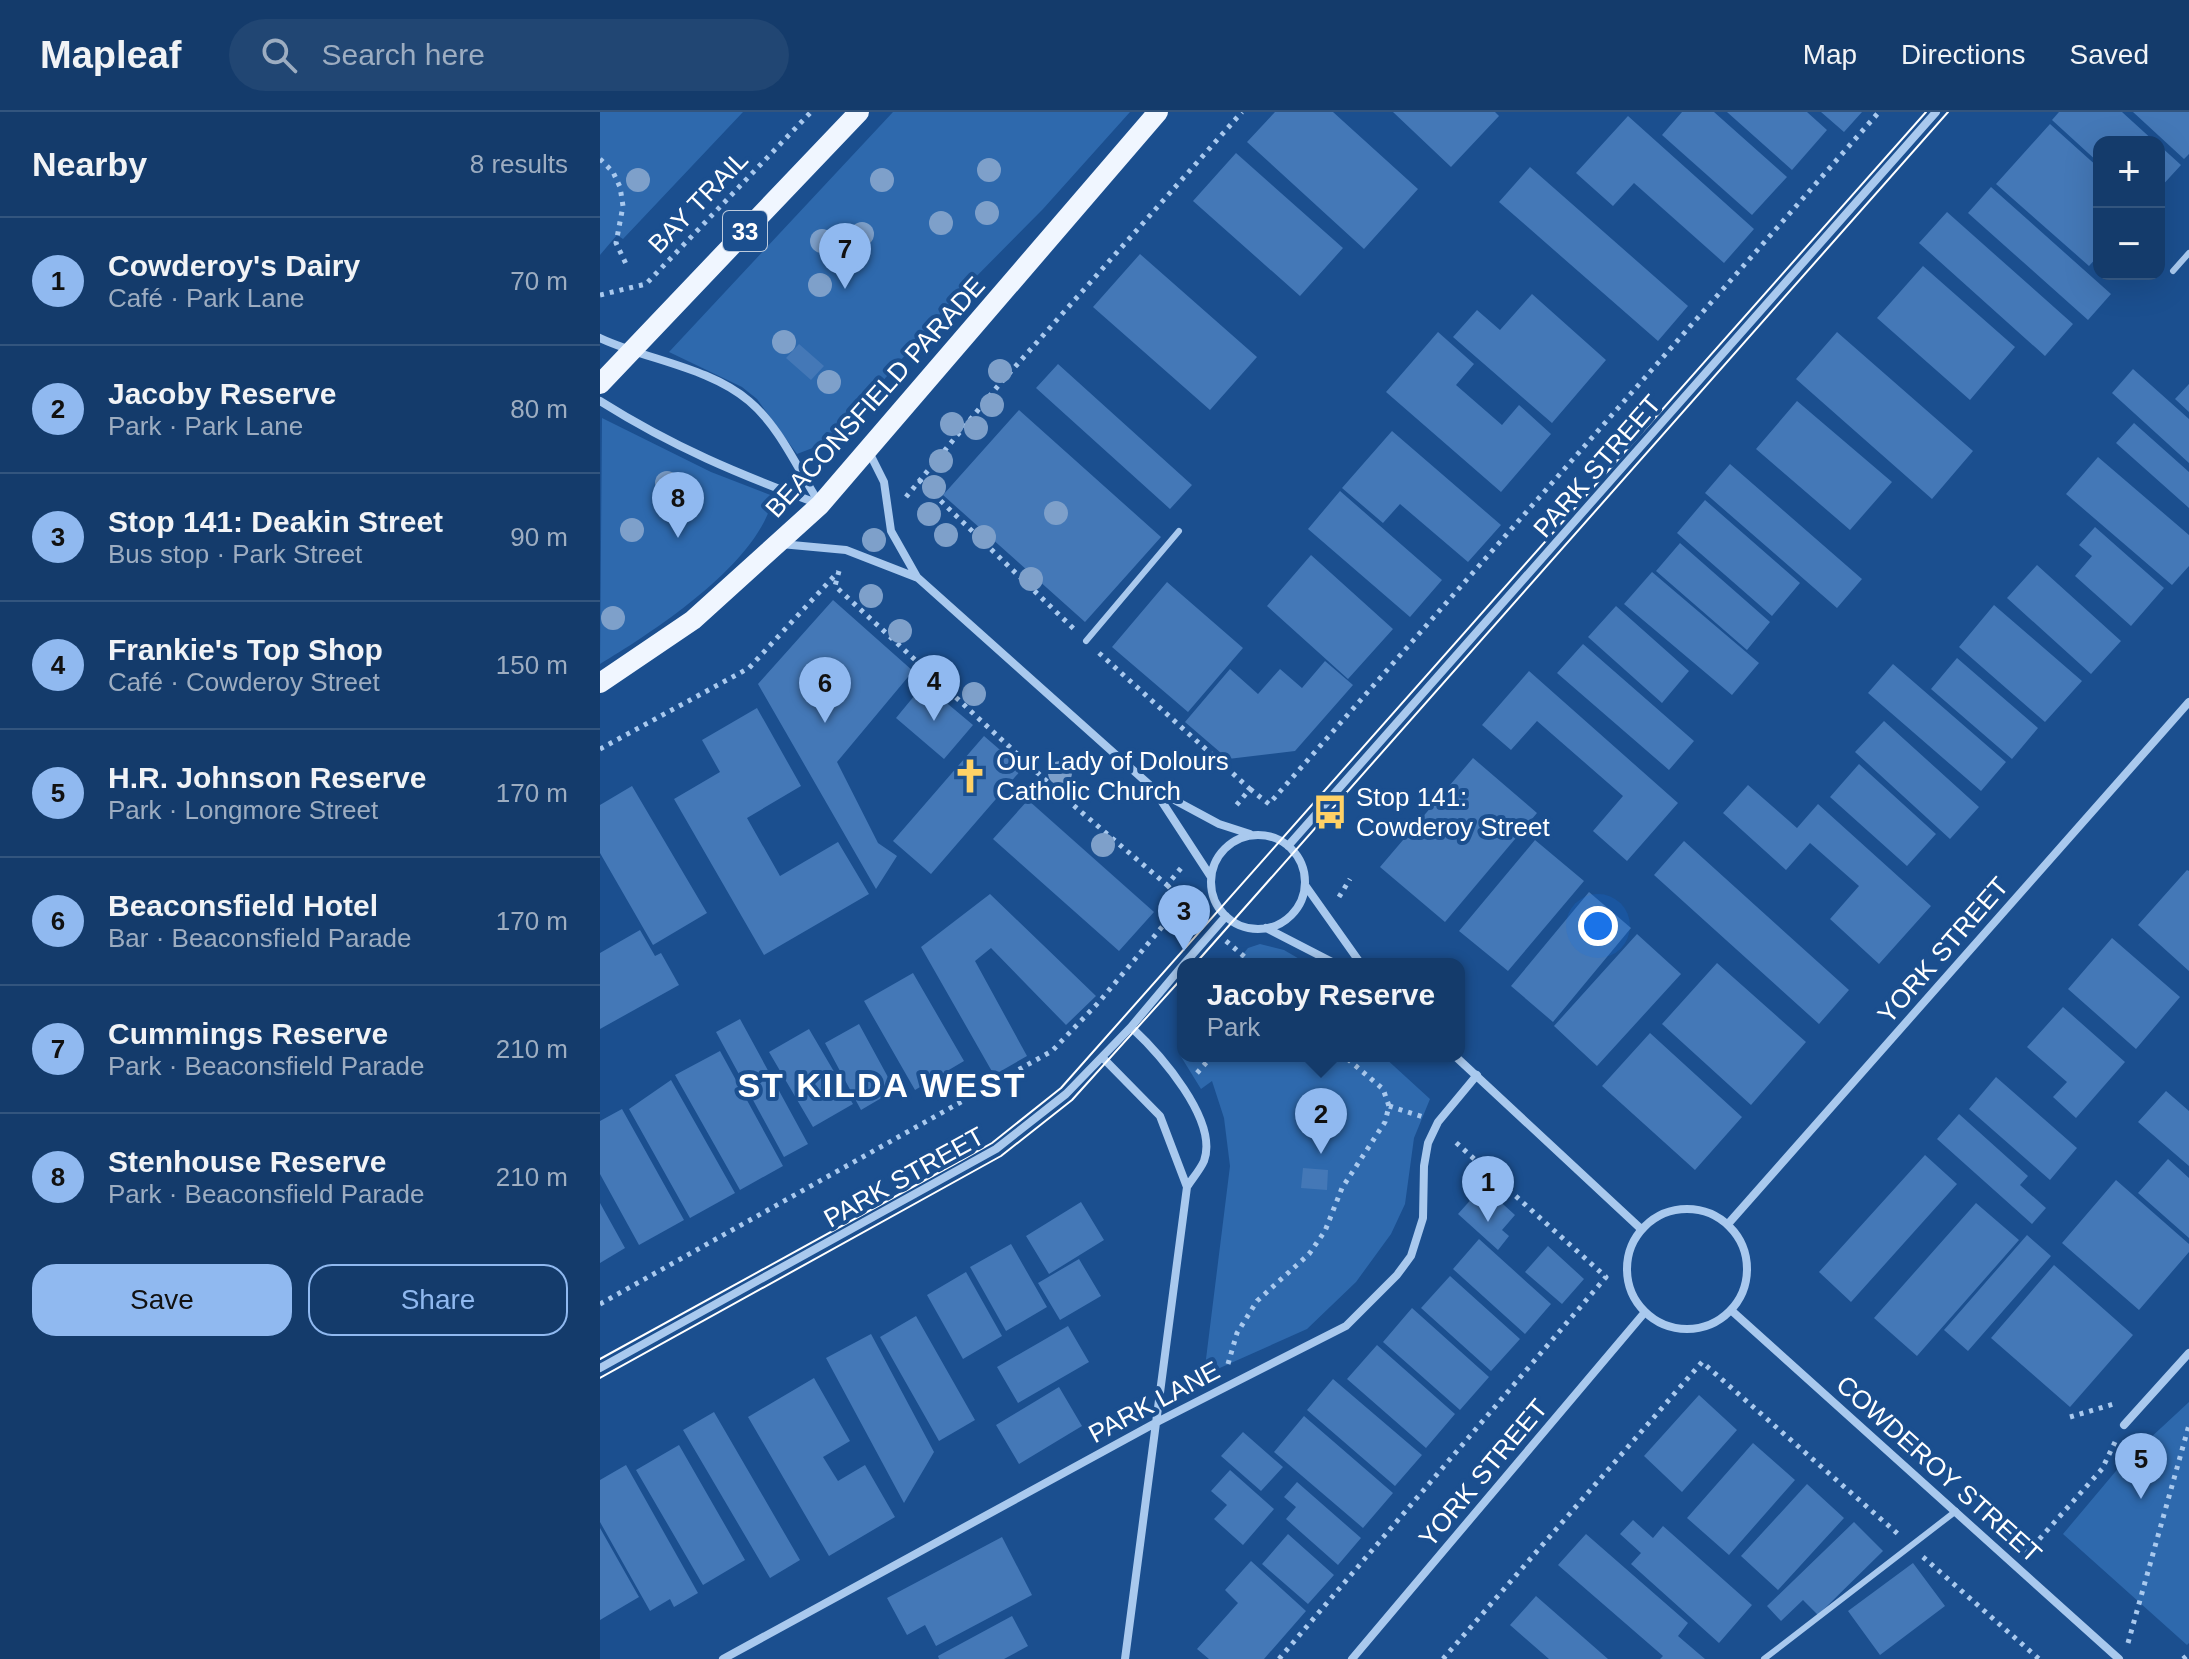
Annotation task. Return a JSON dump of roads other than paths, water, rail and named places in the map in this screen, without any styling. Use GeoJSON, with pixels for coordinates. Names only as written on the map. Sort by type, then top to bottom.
{"type":"FeatureCollection","features":[{"type":"Feature","properties":{"kind":"main road","name":"33"},"geometry":{"type":"LineString","coordinates":[[600,384],[859,112]]}},
{"type":"Feature","properties":{"kind":"main road","name":"BEACONSFIELD PARADE"},"geometry":{"type":"LineString","coordinates":[[600,683],[693,620],[820,505],[1158,112]]}},
{"type":"Feature","properties":{"kind":"street","name":"PARK STREET"},"geometry":{"type":"LineString","coordinates":[[1288,846],[1936,112]]}},
{"type":"Feature","properties":{"kind":"street"},"geometry":{"type":"LineString","coordinates":[[600,338],[695,373],[749,401],[776,434],[820,505]]}},
{"type":"Feature","properties":{"kind":"street"},"geometry":{"type":"LineString","coordinates":[[600,401],[647,432],[707,461],[820,505]]}},
{"type":"Feature","properties":{"kind":"street"},"geometry":{"type":"LineString","coordinates":[[868,449],[884,482],[891,531],[918,578],[1153,788],[1219,824],[1252,835],[1273,837],[1288,846],[1300,861],[1305,884],[1357,958]]}},
{"type":"Feature","properties":{"kind":"street"},"geometry":{"type":"LineString","coordinates":[[780,544],[846,550],[918,578]]}},
{"type":"Feature","properties":{"kind":"street","name":"YORK STREET"},"geometry":{"type":"LineString","coordinates":[[1728,1224],[2189,702]]}},
{"type":"Feature","properties":{"kind":"street"},"geometry":{"type":"LineString","coordinates":[[1153,788],[1211,877],[1215,900],[1226,916],[1243,927],[1278,925],[1297,908],[1305,884]]}},
{"type":"Feature","properties":{"kind":"street"},"geometry":{"type":"LineString","coordinates":[[1211,877],[1220,854],[1229,845],[1252,835]]}},
{"type":"Feature","properties":{"kind":"street","name":"PARK STREET"},"geometry":{"type":"LineString","coordinates":[[1189,958],[1226,916]]}},
{"type":"Feature","properties":{"kind":"street"},"geometry":{"type":"LineString","coordinates":[[1266,928],[1324,958]]}},
{"type":"Feature","properties":{"kind":"street","name":"PARK STREET"},"geometry":{"type":"LineString","coordinates":[[600,1368],[996,1149],[1066,1094],[1131,1027],[1177,972]]}},
{"type":"Feature","properties":{"kind":"street"},"geometry":{"type":"LineString","coordinates":[[1125,1659],[1159,1421],[1187,1187],[1205,1159],[1198,1112],[1183,1088],[1131,1027]]}},
{"type":"Feature","properties":{"kind":"street"},"geometry":{"type":"LineString","coordinates":[[1102,1057],[1160,1116],[1187,1187]]}},
{"type":"Feature","properties":{"kind":"street"},"geometry":{"type":"LineString","coordinates":[[1462,1062],[1640,1228]]}},
{"type":"Feature","properties":{"kind":"street","name":"PARK LANE"},"geometry":{"type":"LineString","coordinates":[[723,1659],[1159,1421],[1346,1326],[1397,1275],[1411,1256],[1420,1231],[1424,1166],[1438,1122],[1477,1075]]}},
{"type":"Feature","properties":{"kind":"street"},"geometry":{"type":"LineString","coordinates":[[1691,1209],[1711,1213],[1728,1224],[1746,1254],[1748,1271],[1744,1289],[1732,1311],[1703,1328],[1681,1329],[1661,1324],[1645,1312],[1633,1294],[1628,1274],[1630,1253],[1640,1228],[1671,1211],[1691,1209]]}},
{"type":"Feature","properties":{"kind":"street","name":"COWDEROY STREET"},"geometry":{"type":"LineString","coordinates":[[1732,1311],[2017,1564],[2119,1659]]}},
{"type":"Feature","properties":{"kind":"street","name":"YORK STREET"},"geometry":{"type":"LineString","coordinates":[[1352,1659],[1645,1312]]}},
{"type":"Feature","properties":{"kind":"street"},"geometry":{"type":"LineString","coordinates":[[2124,1425],[2189,1353]]}},
{"type":"Feature","properties":{"kind":"lane"},"geometry":{"type":"LineString","coordinates":[[2173,271],[2189,253]]}},
{"type":"Feature","properties":{"kind":"lane"},"geometry":{"type":"LineString","coordinates":[[1086,641],[1179,531]]}},
{"type":"Feature","properties":{"kind":"lane"},"geometry":{"type":"LineString","coordinates":[[1764,1659],[1956,1511]]}},
{"type":"Feature","properties":{"kind":"tram line"},"geometry":{"type":"LineString","coordinates":[[600,1359],[992,1143],[1061,1088],[1926,112]]}},
{"type":"Feature","properties":{"kind":"tram line"},"geometry":{"type":"LineString","coordinates":[[1200,958],[1948,112]]}},
{"type":"Feature","properties":{"kind":"tram line"},"geometry":{"type":"LineString","coordinates":[[600,1378],[1001,1156],[1072,1100],[1177,984]]}},
{"type":"Feature","properties":{"kind":"place","name":"Cummings Reserve"},"geometry":{"type":"Point","coordinates":[845,289]}},
{"type":"Feature","properties":{"kind":"place","name":"Stenhouse Reserve"},"geometry":{"type":"Point","coordinates":[678,538]}},
{"type":"Feature","properties":{"kind":"place","name":"Frankie's Top Shop"},"geometry":{"type":"Point","coordinates":[934,721]}},
{"type":"Feature","properties":{"kind":"place","name":"Beaconsfield Hotel"},"geometry":{"type":"Point","coordinates":[825,723]}},
{"type":"Feature","properties":{"kind":"place","name":"Our Lady of Dolours Catholic Church"},"geometry":{"type":"Point","coordinates":[970,776]}},
{"type":"Feature","properties":{"kind":"place","name":"Stop 141: Cowderoy Street"},"geometry":{"type":"Point","coordinates":[1330,812]}},
{"type":"Feature","properties":{"kind":"place","name":"Stop 141: Deakin Street"},"geometry":{"type":"Point","coordinates":[1184,951]}},
{"type":"Feature","properties":{"kind":"place","name":"Jacoby Reserve"},"geometry":{"type":"Point","coordinates":[1321,1154]}},
{"type":"Feature","properties":{"kind":"place","name":"Cowderoy's Dairy"},"geometry":{"type":"Point","coordinates":[1488,1222]}},
{"type":"Feature","properties":{"kind":"place","name":"H.R. Johnson Reserve"},"geometry":{"type":"Point","coordinates":[2141,1499]}},
{"type":"Feature","properties":{"kind":"district","name":"ST KILDA WEST"},"geometry":{"type":"Point","coordinates":[882,1085]}}]}
